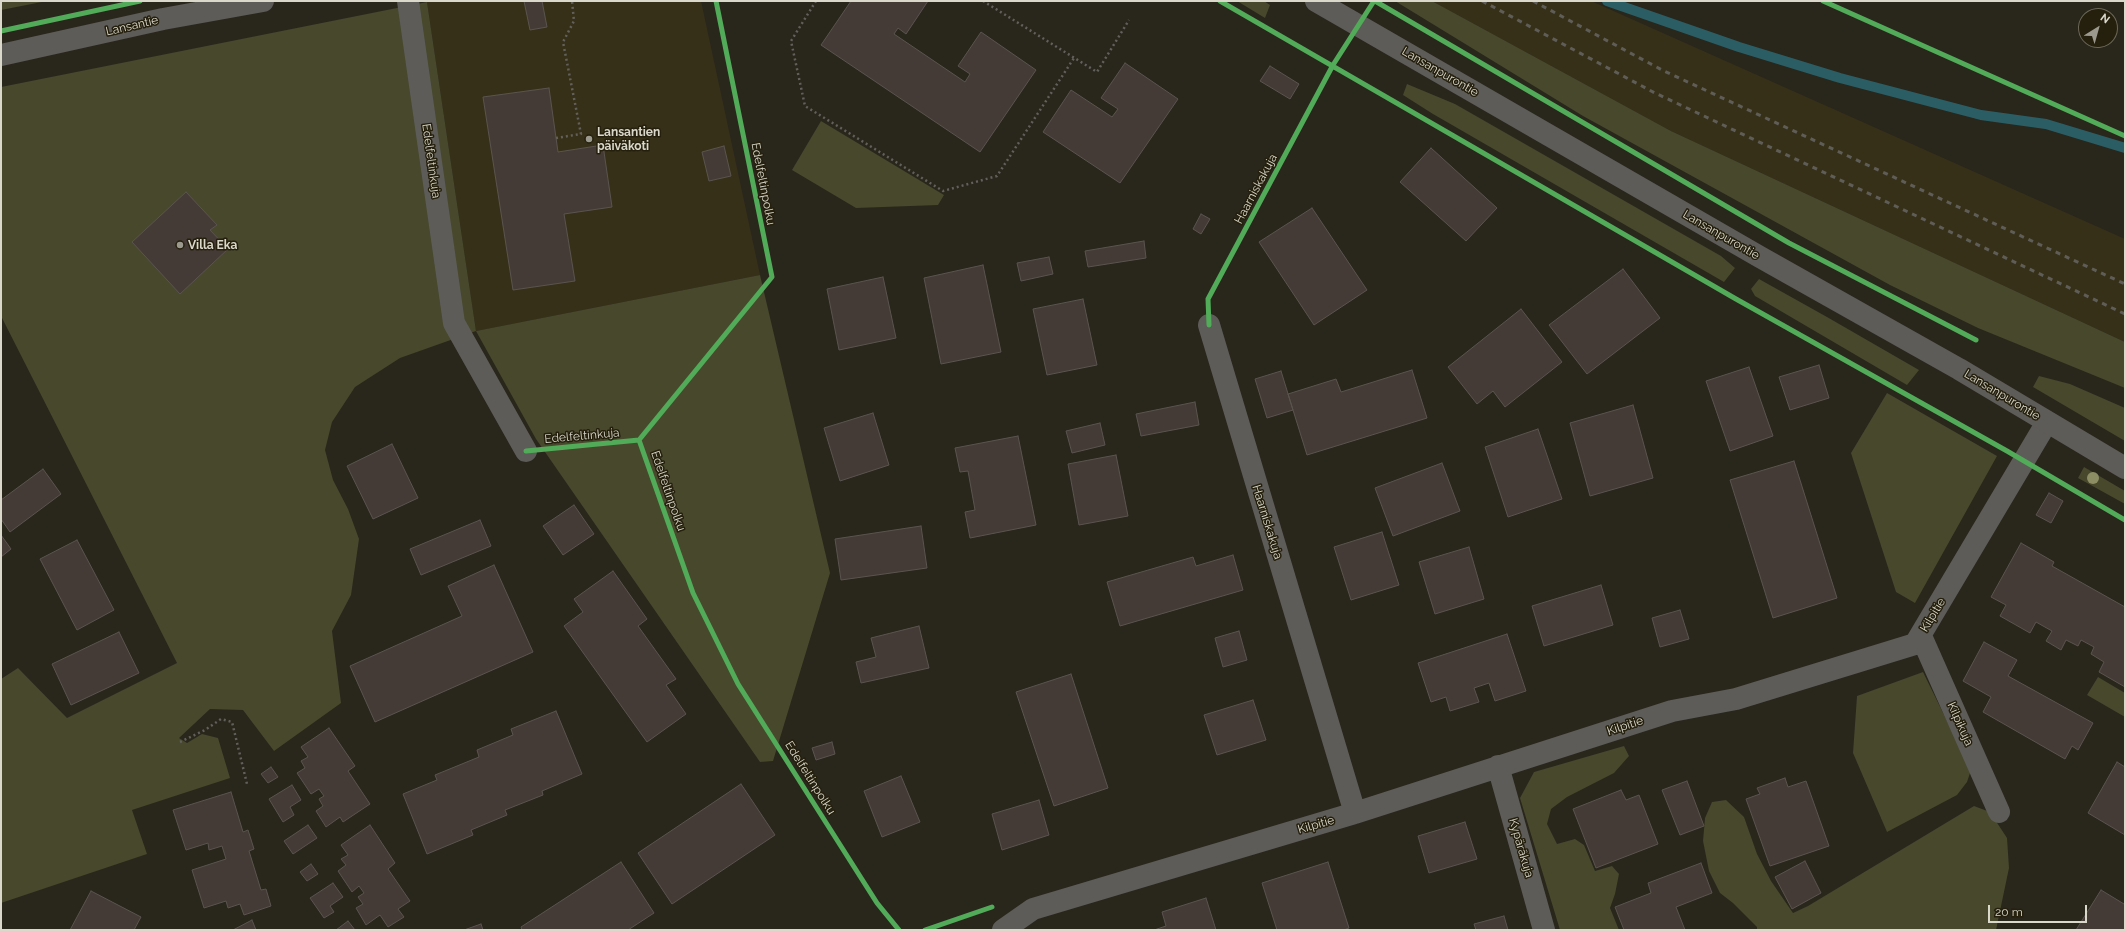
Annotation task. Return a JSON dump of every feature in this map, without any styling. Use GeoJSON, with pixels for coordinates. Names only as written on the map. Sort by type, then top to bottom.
{"type":"FeatureCollection","features":[{"type":"Feature","properties":{"kind":"street","name":"Lansantie"},"geometry":{"type":"LineString","coordinates":[[1,55],[164,19],[263,1]]}},
{"type":"Feature","properties":{"kind":"street","name":"Edelfeltinkuja"},"geometry":{"type":"LineString","coordinates":[[408,1],[454,323],[526,451]]}},
{"type":"Feature","properties":{"kind":"street","name":"Lansanpurontie"},"geometry":{"type":"LineString","coordinates":[[1316,1],[2125,468]]}},
{"type":"Feature","properties":{"kind":"street","name":"Haarniskakuja"},"geometry":{"type":"LineString","coordinates":[[1209,325],[1355,813]]}},
{"type":"Feature","properties":{"kind":"street","name":"Kilpitie"},"geometry":{"type":"LineString","coordinates":[[1003,930],[1032,909],[1089,891],[1355,813],[1672,711],[1736,699],[1903,649],[1915,644],[2047,422]]}},
{"type":"Feature","properties":{"kind":"street","name":"Kilpikuja"},"geometry":{"type":"LineString","coordinates":[[1921,636],[1999,812]]}},
{"type":"Feature","properties":{"kind":"street","name":"Kypäräkuja"},"geometry":{"type":"LineString","coordinates":[[1498,766],[1544,930]]}},
{"type":"Feature","properties":{"kind":"path"},"geometry":{"type":"LineString","coordinates":[[556,138],[581,134],[563,42],[574,21],[572,1]]}},
{"type":"Feature","properties":{"kind":"path"},"geometry":{"type":"LineString","coordinates":[[816,1],[791,41],[805,106],[943,191],[997,176],[1074,58]]}},
{"type":"Feature","properties":{"kind":"path"},"geometry":{"type":"LineString","coordinates":[[982,1],[1097,72],[1129,20]]}},
{"type":"Feature","properties":{"kind":"path"},"geometry":{"type":"LineString","coordinates":[[180,742],[205,730],[221,720],[232,722],[247,784]]}},
{"type":"Feature","properties":{"kind":"shaded area","name":"Lansantien päiväkoti"},"geometry":{"type":"Polygon","coordinates":[[[701,1],[760,275],[476,331],[427,2],[701,1]]]}},
{"type":"Feature","properties":{"kind":"shaded area"},"geometry":{"type":"Polygon","coordinates":[[[1432,1],[1591,1],[2125,239],[2125,342],[1671,131],[1432,1]]]}},
{"type":"Feature","properties":{"kind":"green space"},"geometry":{"type":"Polygon","coordinates":[[[1,1],[47,1],[1,10],[1,1]]]}},
{"type":"Feature","properties":{"kind":"green space"},"geometry":{"type":"Polygon","coordinates":[[[1237,1],[1264,1],[1270,5],[1265,18],[1237,1]]]}},
{"type":"Feature","properties":{"kind":"green space"},"geometry":{"type":"Polygon","coordinates":[[[1395,1],[1432,1],[1671,131],[2125,342],[2125,388],[1978,328],[1890,285],[1583,116],[1395,1]]]}},
{"type":"Feature","properties":{"kind":"green space"},"geometry":{"type":"Polygon","coordinates":[[[427,2],[476,331],[400,358],[355,387],[332,422],[325,450],[333,480],[348,509],[359,539],[351,595],[332,631],[341,703],[274,751],[243,710],[210,709],[179,738],[187,743],[202,734],[218,738],[230,778],[132,810],[147,854],[1,903],[1,679],[18,668],[67,718],[177,663],[1,316],[1,87],[427,2]]]}},
{"type":"Feature","properties":{"kind":"green space"},"geometry":{"type":"Polygon","coordinates":[[[1407,84],[1455,104],[1721,256],[1735,268],[1724,282],[1433,114],[1403,95],[1407,84]]]}},
{"type":"Feature","properties":{"kind":"green space"},"geometry":{"type":"Polygon","coordinates":[[[821,121],[944,195],[938,205],[856,208],[792,170],[821,121]]]}},
{"type":"Feature","properties":{"kind":"green space"},"geometry":{"type":"Polygon","coordinates":[[[760,275],[830,573],[773,761],[760,762],[536,439],[476,331],[760,275]]]}},
{"type":"Feature","properties":{"kind":"green space"},"geometry":{"type":"Polygon","coordinates":[[[1759,279],[1919,370],[1907,385],[1755,296],[1751,289],[1759,279]]]}},
{"type":"Feature","properties":{"kind":"green space"},"geometry":{"type":"Polygon","coordinates":[[[2039,376],[2070,384],[2125,408],[2125,441],[2033,387],[2039,376]]]}},
{"type":"Feature","properties":{"kind":"green space"},"geometry":{"type":"Polygon","coordinates":[[[1887,393],[1997,456],[1915,603],[1896,592],[1851,453],[1887,393]]]}},
{"type":"Feature","properties":{"kind":"green space"},"geometry":{"type":"Polygon","coordinates":[[[2084,467],[2125,491],[2125,504],[2078,478],[2084,467]]]}},
{"type":"Feature","properties":{"kind":"green space"},"geometry":{"type":"Polygon","coordinates":[[[1923,672],[1971,770],[1967,782],[1957,795],[1887,832],[1853,753],[1857,696],[1923,672]]]}},
{"type":"Feature","properties":{"kind":"green space"},"geometry":{"type":"Polygon","coordinates":[[[2098,677],[2125,693],[2125,717],[2087,695],[2098,677]]]}},
{"type":"Feature","properties":{"kind":"green space"},"geometry":{"type":"Polygon","coordinates":[[[1624,746],[1629,756],[1614,773],[1567,797],[1551,809],[1547,824],[1557,844],[1575,839],[1584,845],[1595,871],[1612,866],[1619,874],[1615,894],[1610,908],[1619,930],[1560,930],[1520,798],[1534,772],[1624,746]]]}},
{"type":"Feature","properties":{"kind":"green space"},"geometry":{"type":"Polygon","coordinates":[[[1726,800],[1744,817],[1757,854],[1771,881],[1793,913],[1808,906],[1974,806],[1990,812],[2007,838],[2009,868],[1996,930],[1757,930],[1757,927],[1733,903],[1720,893],[1709,871],[1703,841],[1705,818],[1712,802],[1726,800]]]}},
{"type":"Feature","properties":{"kind":"building"},"geometry":{"type":"Polygon","coordinates":[[[524,1],[542,1],[547,27],[530,30],[524,1]]]}},
{"type":"Feature","properties":{"kind":"building"},"geometry":{"type":"Polygon","coordinates":[[[851,1],[928,1],[906,34],[898,28],[894,34],[965,82],[970,74],[958,66],[981,32],[1036,70],[980,152],[821,45],[851,1]]]}},
{"type":"Feature","properties":{"kind":"building"},"geometry":{"type":"Polygon","coordinates":[[[1125,63],[1178,99],[1120,183],[1043,132],[1071,90],[1112,117],[1118,109],[1101,98],[1125,63]]]}},
{"type":"Feature","properties":{"kind":"building"},"geometry":{"type":"Polygon","coordinates":[[[1270,66],[1299,84],[1290,99],[1260,81],[1270,66]]]}},
{"type":"Feature","properties":{"kind":"building"},"geometry":{"type":"Polygon","coordinates":[[[549,88],[558,152],[603,145],[612,207],[564,214],[575,281],[513,290],[483,97],[549,88]]]}},
{"type":"Feature","properties":{"kind":"building"},"geometry":{"type":"Polygon","coordinates":[[[724,146],[731,176],[709,181],[702,152],[724,146]]]}},
{"type":"Feature","properties":{"kind":"building"},"geometry":{"type":"Polygon","coordinates":[[[1431,148],[1497,208],[1466,241],[1400,182],[1431,148]]]}},
{"type":"Feature","properties":{"kind":"building","name":"Villa Eka"},"geometry":{"type":"Polygon","coordinates":[[[186,192],[217,225],[210,230],[228,249],[180,294],[132,242],[186,192]]]}},
{"type":"Feature","properties":{"kind":"building"},"geometry":{"type":"Polygon","coordinates":[[[1312,208],[1367,290],[1314,325],[1259,242],[1312,208]]]}},
{"type":"Feature","properties":{"kind":"building"},"geometry":{"type":"Polygon","coordinates":[[[1201,214],[1210,219],[1201,234],[1193,229],[1201,214]]]}},
{"type":"Feature","properties":{"kind":"building"},"geometry":{"type":"Polygon","coordinates":[[[1144,241],[1146,258],[1088,267],[1085,251],[1144,241]]]}},
{"type":"Feature","properties":{"kind":"building"},"geometry":{"type":"Polygon","coordinates":[[[1049,257],[1053,274],[1021,281],[1017,263],[1049,257]]]}},
{"type":"Feature","properties":{"kind":"building"},"geometry":{"type":"Polygon","coordinates":[[[983,265],[1001,352],[941,364],[924,278],[983,265]]]}},
{"type":"Feature","properties":{"kind":"building"},"geometry":{"type":"Polygon","coordinates":[[[1623,269],[1660,318],[1587,374],[1549,325],[1623,269]]]}},
{"type":"Feature","properties":{"kind":"building"},"geometry":{"type":"Polygon","coordinates":[[[883,277],[896,338],[839,350],[827,289],[883,277]]]}},
{"type":"Feature","properties":{"kind":"building"},"geometry":{"type":"Polygon","coordinates":[[[1083,299],[1097,365],[1047,375],[1033,309],[1083,299]]]}},
{"type":"Feature","properties":{"kind":"building"},"geometry":{"type":"Polygon","coordinates":[[[1521,309],[1562,362],[1505,407],[1493,391],[1477,404],[1448,367],[1521,309]]]}},
{"type":"Feature","properties":{"kind":"building"},"geometry":{"type":"Polygon","coordinates":[[[1819,365],[1829,398],[1790,410],[1779,377],[1819,365]]]}},
{"type":"Feature","properties":{"kind":"building"},"geometry":{"type":"Polygon","coordinates":[[[1749,367],[1773,436],[1730,451],[1706,381],[1749,367]]]}},
{"type":"Feature","properties":{"kind":"building"},"geometry":{"type":"Polygon","coordinates":[[[1412,370],[1427,418],[1307,455],[1288,394],[1336,379],[1341,392],[1412,370]]]}},
{"type":"Feature","properties":{"kind":"building"},"geometry":{"type":"Polygon","coordinates":[[[1281,371],[1293,410],[1267,418],[1255,379],[1281,371]]]}},
{"type":"Feature","properties":{"kind":"building"},"geometry":{"type":"Polygon","coordinates":[[[1195,402],[1199,425],[1141,436],[1136,414],[1195,402]]]}},
{"type":"Feature","properties":{"kind":"building"},"geometry":{"type":"Polygon","coordinates":[[[1633,405],[1653,478],[1590,496],[1570,423],[1633,405]]]}},
{"type":"Feature","properties":{"kind":"building"},"geometry":{"type":"Polygon","coordinates":[[[873,413],[889,465],[840,481],[824,428],[873,413]]]}},
{"type":"Feature","properties":{"kind":"building"},"geometry":{"type":"Polygon","coordinates":[[[1100,423],[1105,445],[1072,453],[1066,431],[1100,423]]]}},
{"type":"Feature","properties":{"kind":"building"},"geometry":{"type":"Polygon","coordinates":[[[1538,429],[1562,499],[1508,517],[1485,447],[1538,429]]]}},
{"type":"Feature","properties":{"kind":"building"},"geometry":{"type":"Polygon","coordinates":[[[1018,436],[1036,525],[970,538],[965,512],[975,510],[968,471],[960,472],[955,448],[1018,436]]]}},
{"type":"Feature","properties":{"kind":"building"},"geometry":{"type":"Polygon","coordinates":[[[392,444],[418,498],[373,519],[347,466],[392,444]]]}},
{"type":"Feature","properties":{"kind":"building"},"geometry":{"type":"Polygon","coordinates":[[[1116,455],[1128,516],[1079,525],[1068,464],[1116,455]]]}},
{"type":"Feature","properties":{"kind":"building"},"geometry":{"type":"Polygon","coordinates":[[[1794,461],[1837,598],[1773,618],[1730,480],[1794,461]]]}},
{"type":"Feature","properties":{"kind":"building"},"geometry":{"type":"Polygon","coordinates":[[[1442,463],[1460,511],[1393,536],[1375,488],[1442,463]]]}},
{"type":"Feature","properties":{"kind":"building"},"geometry":{"type":"Polygon","coordinates":[[[43,469],[61,494],[10,532],[1,519],[1,500],[43,469]]]}},
{"type":"Feature","properties":{"kind":"building"},"geometry":{"type":"Polygon","coordinates":[[[2049,493],[2063,501],[2051,523],[2036,515],[2049,493]]]}},
{"type":"Feature","properties":{"kind":"building"},"geometry":{"type":"Polygon","coordinates":[[[574,505],[594,534],[563,555],[543,526],[574,505]]]}},
{"type":"Feature","properties":{"kind":"building"},"geometry":{"type":"Polygon","coordinates":[[[480,520],[491,546],[421,575],[410,549],[480,520]]]}},
{"type":"Feature","properties":{"kind":"building"},"geometry":{"type":"Polygon","coordinates":[[[921,526],[927,568],[841,580],[835,539],[921,526]]]}},
{"type":"Feature","properties":{"kind":"building"},"geometry":{"type":"Polygon","coordinates":[[[1382,532],[1399,585],[1351,600],[1334,547],[1382,532]]]}},
{"type":"Feature","properties":{"kind":"building"},"geometry":{"type":"Polygon","coordinates":[[[1,535],[11,549],[1,557],[1,535]]]}},
{"type":"Feature","properties":{"kind":"building"},"geometry":{"type":"Polygon","coordinates":[[[77,540],[114,610],[77,630],[40,559],[77,540]]]}},
{"type":"Feature","properties":{"kind":"building"},"geometry":{"type":"Polygon","coordinates":[[[2021,543],[2054,562],[2052,566],[2125,607],[2125,687],[2099,672],[2104,662],[2091,654],[2094,647],[2081,640],[2078,646],[2066,640],[2061,650],[2046,641],[2052,631],[2036,622],[2030,633],[2000,616],[2006,605],[1991,597],[2021,543]]]}},
{"type":"Feature","properties":{"kind":"building"},"geometry":{"type":"Polygon","coordinates":[[[1469,547],[1484,599],[1435,614],[1419,562],[1469,547]]]}},
{"type":"Feature","properties":{"kind":"building"},"geometry":{"type":"Polygon","coordinates":[[[1233,555],[1243,590],[1120,626],[1107,582],[1193,557],[1196,566],[1233,555]]]}},
{"type":"Feature","properties":{"kind":"building"},"geometry":{"type":"Polygon","coordinates":[[[494,565],[533,652],[375,722],[350,666],[462,616],[448,586],[494,565]]]}},
{"type":"Feature","properties":{"kind":"building"},"geometry":{"type":"Polygon","coordinates":[[[613,571],[647,619],[638,626],[676,679],[666,685],[686,714],[647,742],[564,626],[583,612],[574,599],[613,571]]]}},
{"type":"Feature","properties":{"kind":"building"},"geometry":{"type":"Polygon","coordinates":[[[1601,585],[1613,625],[1544,646],[1532,606],[1601,585]]]}},
{"type":"Feature","properties":{"kind":"building"},"geometry":{"type":"Polygon","coordinates":[[[1680,610],[1689,639],[1660,647],[1652,618],[1680,610]]]}},
{"type":"Feature","properties":{"kind":"building"},"geometry":{"type":"Polygon","coordinates":[[[919,626],[929,668],[861,683],[856,662],[876,657],[871,638],[919,626]]]}},
{"type":"Feature","properties":{"kind":"building"},"geometry":{"type":"Polygon","coordinates":[[[1239,631],[1247,660],[1223,667],[1215,638],[1239,631]]]}},
{"type":"Feature","properties":{"kind":"building"},"geometry":{"type":"Polygon","coordinates":[[[119,632],[139,673],[71,705],[52,664],[119,632]]]}},
{"type":"Feature","properties":{"kind":"building"},"geometry":{"type":"Polygon","coordinates":[[[1507,634],[1526,691],[1495,701],[1489,683],[1474,688],[1479,702],[1450,711],[1446,697],[1431,702],[1418,663],[1507,634]]]}},
{"type":"Feature","properties":{"kind":"building"},"geometry":{"type":"Polygon","coordinates":[[[1984,642],[2017,660],[2008,676],[2093,723],[2078,750],[2072,746],[2065,759],[1983,712],[1991,697],[1963,681],[1984,642]]]}},
{"type":"Feature","properties":{"kind":"building"},"geometry":{"type":"Polygon","coordinates":[[[1071,674],[1108,788],[1054,806],[1016,692],[1071,674]]]}},
{"type":"Feature","properties":{"kind":"building"},"geometry":{"type":"Polygon","coordinates":[[[1253,700],[1266,740],[1217,755],[1204,715],[1253,700]]]}},
{"type":"Feature","properties":{"kind":"building"},"geometry":{"type":"Polygon","coordinates":[[[556,711],[582,774],[542,791],[543,795],[505,810],[507,815],[471,830],[473,835],[427,854],[403,794],[437,780],[435,775],[479,757],[477,750],[513,735],[511,729],[556,711]]]}},
{"type":"Feature","properties":{"kind":"building"},"geometry":{"type":"Polygon","coordinates":[[[329,728],[355,766],[348,771],[370,804],[343,822],[340,817],[326,827],[316,811],[323,806],[319,799],[324,796],[319,789],[311,794],[297,773],[305,768],[301,761],[308,757],[301,747],[329,728]]]}},
{"type":"Feature","properties":{"kind":"building"},"geometry":{"type":"Polygon","coordinates":[[[832,742],[835,754],[816,760],[812,748],[832,742]]]}},
{"type":"Feature","properties":{"kind":"building"},"geometry":{"type":"Polygon","coordinates":[[[2117,762],[2125,767],[2125,835],[2088,813],[2117,762]]]}},
{"type":"Feature","properties":{"kind":"building"},"geometry":{"type":"Polygon","coordinates":[[[271,767],[278,777],[268,783],[261,774],[271,767]]]}},
{"type":"Feature","properties":{"kind":"building"},"geometry":{"type":"Polygon","coordinates":[[[901,776],[920,822],[882,837],[864,791],[901,776]]]}},
{"type":"Feature","properties":{"kind":"building"},"geometry":{"type":"Polygon","coordinates":[[[1785,778],[1788,787],[1806,781],[1829,846],[1770,866],[1746,799],[1760,794],[1757,788],[1785,778]]]}},
{"type":"Feature","properties":{"kind":"building"},"geometry":{"type":"Polygon","coordinates":[[[1687,781],[1704,826],[1680,835],[1662,790],[1687,781]]]}},
{"type":"Feature","properties":{"kind":"building"},"geometry":{"type":"Polygon","coordinates":[[[741,784],[775,835],[672,904],[638,853],[741,784]]]}},
{"type":"Feature","properties":{"kind":"building"},"geometry":{"type":"Polygon","coordinates":[[[292,785],[301,800],[290,807],[294,815],[283,822],[269,799],[292,785]]]}},
{"type":"Feature","properties":{"kind":"building"},"geometry":{"type":"Polygon","coordinates":[[[1621,790],[1626,800],[1639,795],[1658,844],[1596,868],[1573,809],[1621,790]]]}},
{"type":"Feature","properties":{"kind":"building"},"geometry":{"type":"Polygon","coordinates":[[[231,792],[243,832],[248,830],[254,849],[249,851],[261,890],[266,889],[271,906],[244,915],[240,904],[228,908],[226,901],[204,908],[192,870],[226,859],[222,846],[209,850],[208,843],[186,850],[173,810],[231,792]]]}},
{"type":"Feature","properties":{"kind":"building"},"geometry":{"type":"Polygon","coordinates":[[[1039,800],[1049,835],[1002,850],[992,814],[1039,800]]]}},
{"type":"Feature","properties":{"kind":"building"},"geometry":{"type":"Polygon","coordinates":[[[1465,822],[1477,859],[1429,873],[1418,836],[1465,822]]]}},
{"type":"Feature","properties":{"kind":"building"},"geometry":{"type":"Polygon","coordinates":[[[308,825],[317,838],[293,854],[284,841],[308,825]]]}},
{"type":"Feature","properties":{"kind":"building"},"geometry":{"type":"Polygon","coordinates":[[[370,825],[395,863],[388,869],[410,901],[398,909],[404,917],[388,927],[380,915],[366,925],[356,908],[363,904],[358,897],[364,893],[359,886],[352,892],[338,871],[346,865],[341,859],[348,855],[341,845],[370,825]]]}},
{"type":"Feature","properties":{"kind":"building"},"geometry":{"type":"Polygon","coordinates":[[[1805,861],[1821,893],[1792,909],[1775,877],[1805,861]]]}},
{"type":"Feature","properties":{"kind":"building"},"geometry":{"type":"Polygon","coordinates":[[[621,862],[654,913],[628,930],[522,930],[521,927],[621,862]]]}},
{"type":"Feature","properties":{"kind":"building"},"geometry":{"type":"Polygon","coordinates":[[[1328,862],[1349,928],[1344,930],[1277,930],[1262,883],[1328,862]]]}},
{"type":"Feature","properties":{"kind":"building"},"geometry":{"type":"Polygon","coordinates":[[[1701,863],[1712,893],[1676,907],[1685,930],[1624,930],[1615,907],[1651,893],[1648,883],[1701,863]]]}},
{"type":"Feature","properties":{"kind":"building"},"geometry":{"type":"Polygon","coordinates":[[[311,864],[318,874],[307,881],[300,872],[311,864]]]}},
{"type":"Feature","properties":{"kind":"building"},"geometry":{"type":"Polygon","coordinates":[[[333,883],[343,897],[330,906],[334,912],[324,918],[310,898],[333,883]]]}},
{"type":"Feature","properties":{"kind":"building"},"geometry":{"type":"Polygon","coordinates":[[[2101,890],[2124,904],[2125,902],[2125,930],[2076,930],[2101,890]]]}},
{"type":"Feature","properties":{"kind":"building"},"geometry":{"type":"Polygon","coordinates":[[[91,891],[141,917],[134,930],[70,930],[91,891]]]}},
{"type":"Feature","properties":{"kind":"building"},"geometry":{"type":"Polygon","coordinates":[[[1206,898],[1216,930],[1154,930],[1166,926],[1162,912],[1206,898]]]}},
{"type":"Feature","properties":{"kind":"building"},"geometry":{"type":"Polygon","coordinates":[[[1504,916],[1508,930],[1476,930],[1474,924],[1504,916]]]}},
{"type":"Feature","properties":{"kind":"building"},"geometry":{"type":"Polygon","coordinates":[[[252,920],[256,930],[233,930],[252,920]]]}},
{"type":"Feature","properties":{"kind":"building"},"geometry":{"type":"Polygon","coordinates":[[[348,921],[355,930],[336,930],[348,921]]]}},
{"type":"Feature","properties":{"kind":"building"},"geometry":{"type":"Polygon","coordinates":[[[481,924],[483,930],[464,930],[481,924]]]}},
{"type":"Feature","properties":{"kind":"waterway"},"geometry":{"type":"LineString","coordinates":[[1607,1],[1739,47],[1840,78],[1981,115],[2046,124],[2125,148]]}},
{"type":"Feature","properties":{"kind":"railway"},"geometry":{"type":"LineString","coordinates":[[1482,1],[1655,93],[2125,314]]}},
{"type":"Feature","properties":{"kind":"railway"},"geometry":{"type":"LineString","coordinates":[[1533,1],[1664,71],[2125,284]]}},
{"type":"Feature","properties":{"kind":"cycle path"},"geometry":{"type":"LineString","coordinates":[[1,31],[140,1]]}},
{"type":"Feature","properties":{"kind":"cycle path","name":"Edelfeltinpolku"},"geometry":{"type":"LineString","coordinates":[[716,1],[772,277],[639,440],[693,593],[738,684],[877,903],[899,930]]}},
{"type":"Feature","properties":{"kind":"cycle path"},"geometry":{"type":"LineString","coordinates":[[1220,1],[1736,299],[2007,451],[2125,520]]}},
{"type":"Feature","properties":{"kind":"cycle path"},"geometry":{"type":"LineString","coordinates":[[1209,325],[1208,299],[1333,65],[1374,1]]}},
{"type":"Feature","properties":{"kind":"cycle path"},"geometry":{"type":"LineString","coordinates":[[1375,1],[1789,243],[1976,340]]}},
{"type":"Feature","properties":{"kind":"cycle path"},"geometry":{"type":"LineString","coordinates":[[1823,1],[2125,136]]}},
{"type":"Feature","properties":{"kind":"cycle path"},"geometry":{"type":"LineString","coordinates":[[526,451],[639,440]]}},
{"type":"Feature","properties":{"kind":"cycle path"},"geometry":{"type":"LineString","coordinates":[[925,930],[992,907]]}},
{"type":"Feature","properties":{"kind":"place","name":"Lansantien päiväkoti"},"geometry":{"type":"Point","coordinates":[589,139]}},
{"type":"Feature","properties":{"kind":"place","name":"Villa Eka"},"geometry":{"type":"Point","coordinates":[180,245]}}]}
